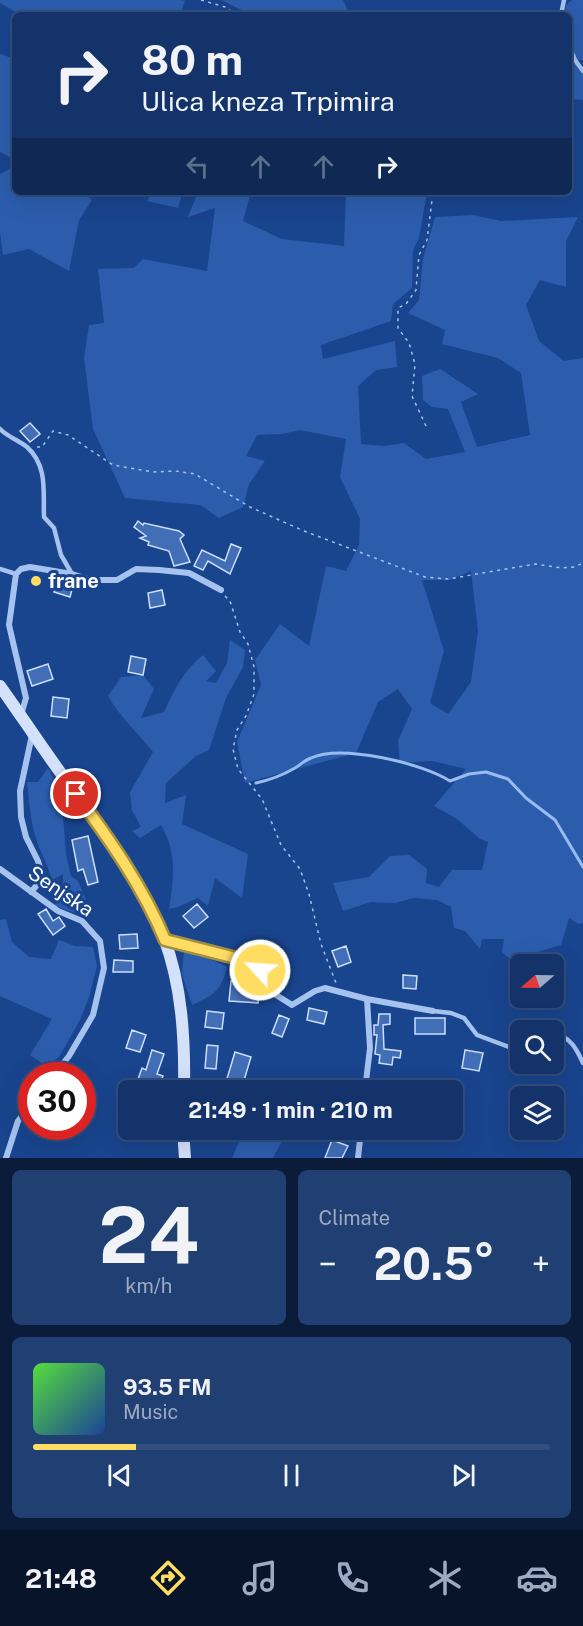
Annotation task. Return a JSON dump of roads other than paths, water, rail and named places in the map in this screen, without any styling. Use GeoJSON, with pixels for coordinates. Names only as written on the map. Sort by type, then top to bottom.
{"type":"FeatureCollection","features":[{"type":"Feature","properties":{"kind":"main road"},"geometry":{"type":"LineString","coordinates":[[0,686],[32,734],[113,844],[153,912],[165,940],[178,993],[185,1048],[184,1080]]}},
{"type":"Feature","properties":{"kind":"main road"},"geometry":{"type":"LineString","coordinates":[[183,1140],[184,1158]]}},
{"type":"Feature","properties":{"kind":"street"},"geometry":{"type":"LineString","coordinates":[[21,716],[26,698],[9,625],[16,574],[21,569],[30,567],[72,573],[91,580],[117,580],[136,569],[189,573],[221,590]]}},
{"type":"Feature","properties":{"kind":"street"},"geometry":{"type":"LineString","coordinates":[[31,892],[43,878],[38,861],[26,837],[21,817],[20,791],[32,734]]}},
{"type":"Feature","properties":{"kind":"street","name":"Senjska"},"geometry":{"type":"LineString","coordinates":[[0,869],[58,911],[82,921],[100,941],[104,968],[93,1016],[64,1062]]}},
{"type":"Feature","properties":{"kind":"street"},"geometry":{"type":"LineString","coordinates":[[165,940],[240,959],[260,970],[273,993],[292,1005],[315,991],[325,988],[367,999],[433,1011]]}},
{"type":"Feature","properties":{"kind":"street"},"geometry":{"type":"LineString","coordinates":[[366,1080],[370,1048],[367,999]]}},
{"type":"Feature","properties":{"kind":"street"},"geometry":{"type":"LineString","coordinates":[[6,1158],[18,1121]]}},
{"type":"Feature","properties":{"kind":"street"},"geometry":{"type":"LineString","coordinates":[[358,1158],[359,1140]]}},
{"type":"Feature","properties":{"kind":"lane"},"geometry":{"type":"LineString","coordinates":[[572,53],[583,71]]}},
{"type":"Feature","properties":{"kind":"lane"},"geometry":{"type":"LineString","coordinates":[[0,429],[27,447],[44,472],[44,518],[54,528],[61,555],[72,573]]}},
{"type":"Feature","properties":{"kind":"lane"},"geometry":{"type":"LineString","coordinates":[[0,569],[16,574]]}},
{"type":"Feature","properties":{"kind":"lane"},"geometry":{"type":"LineString","coordinates":[[433,1011],[451,1013],[464,1018],[477,1035],[510,1047]]}},
{"type":"Feature","properties":{"kind":"lane"},"geometry":{"type":"LineString","coordinates":[[564,1039],[573,1044],[583,1063]]}},
{"type":"Feature","properties":{"kind":"waterway"},"geometry":{"type":"LineString","coordinates":[[256,783],[281,775],[311,758],[324,754],[341,753],[361,754],[402,762],[450,781],[469,774],[486,772],[508,779],[526,798],[555,820],[583,867]]}},
{"type":"Feature","properties":{"kind":"place","name":"frane"},"geometry":{"type":"Point","coordinates":[36,581]}}]}
